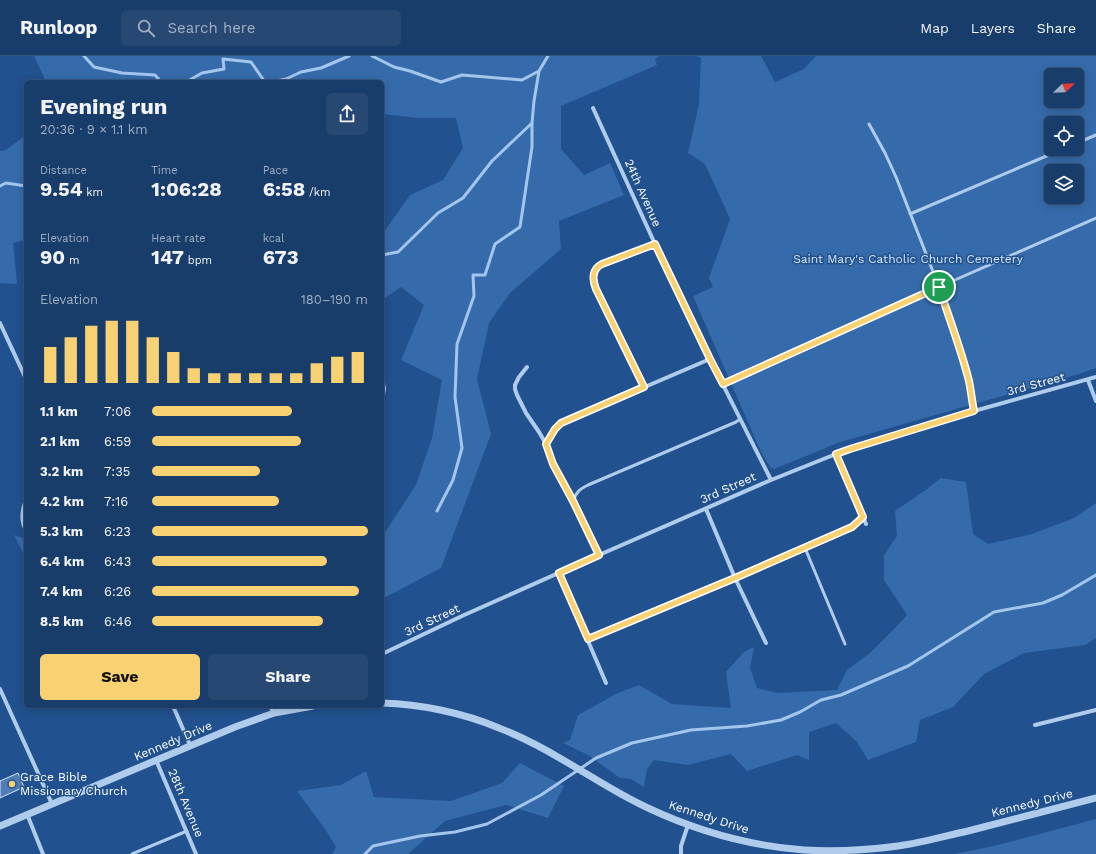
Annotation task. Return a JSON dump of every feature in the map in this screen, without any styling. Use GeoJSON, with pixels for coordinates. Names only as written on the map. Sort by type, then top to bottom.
{"type":"FeatureCollection","features":[{"type":"Feature","properties":{"kind":"street","name":"24th Avenue"},"geometry":{"type":"LineString","coordinates":[[593,108],[655,244],[710,359],[771,480]]}},
{"type":"Feature","properties":{"kind":"street"},"geometry":{"type":"LineString","coordinates":[[602,264],[655,244]]}},
{"type":"Feature","properties":{"kind":"street"},"geometry":{"type":"LineString","coordinates":[[0,323],[24,375]]}},
{"type":"Feature","properties":{"kind":"street"},"geometry":{"type":"LineString","coordinates":[[546,444],[555,429],[561,423],[710,359]]}},
{"type":"Feature","properties":{"kind":"street"},"geometry":{"type":"LineString","coordinates":[[527,367],[519,377],[515,385],[515,389],[526,413],[546,444],[553,464],[599,555]]}},
{"type":"Feature","properties":{"kind":"street","name":"3rd Street"},"geometry":{"type":"LineString","coordinates":[[384,653],[462,616],[599,555],[771,480],[836,454],[974,411],[1096,377]]}},
{"type":"Feature","properties":{"kind":"street"},"geometry":{"type":"LineString","coordinates":[[1088,380],[1096,401]]}},
{"type":"Feature","properties":{"kind":"street"},"geometry":{"type":"LineString","coordinates":[[836,454],[866,524]]}},
{"type":"Feature","properties":{"kind":"street"},"geometry":{"type":"LineString","coordinates":[[24,505],[22,515],[22,522],[24,526]]}},
{"type":"Feature","properties":{"kind":"street"},"geometry":{"type":"LineString","coordinates":[[706,509],[735,578],[766,643]]}},
{"type":"Feature","properties":{"kind":"street"},"geometry":{"type":"LineString","coordinates":[[559,573],[606,683]]}},
{"type":"Feature","properties":{"kind":"street"},"geometry":{"type":"LineString","coordinates":[[0,689],[52,804]]}},
{"type":"Feature","properties":{"kind":"street","name":"Kennedy Drive"},"geometry":{"type":"LineString","coordinates":[[384,703],[398,703],[433,708],[499,727],[544,749],[648,808],[688,825],[733,838],[767,845],[804,850],[853,850],[901,846],[1096,798]]}},
{"type":"Feature","properties":{"kind":"street"},"geometry":{"type":"LineString","coordinates":[[174,708],[190,745]]}},
{"type":"Feature","properties":{"kind":"street"},"geometry":{"type":"LineString","coordinates":[[271,708],[274,713]]}},
{"type":"Feature","properties":{"kind":"street","name":"Kennedy Drive"},"geometry":{"type":"LineString","coordinates":[[0,826],[246,722],[274,713],[302,708]]}},
{"type":"Feature","properties":{"kind":"street"},"geometry":{"type":"LineString","coordinates":[[1035,725],[1096,710]]}},
{"type":"Feature","properties":{"kind":"street","name":"28th Avenue"},"geometry":{"type":"LineString","coordinates":[[156,760],[196,854]]}},
{"type":"Feature","properties":{"kind":"street"},"geometry":{"type":"LineString","coordinates":[[27,814],[43,854]]}},
{"type":"Feature","properties":{"kind":"street"},"geometry":{"type":"LineString","coordinates":[[681,854],[688,825]]}},
{"type":"Feature","properties":{"kind":"lane"},"geometry":{"type":"LineString","coordinates":[[870,124],[885,153],[939,287],[966,368],[974,411]]}},
{"type":"Feature","properties":{"kind":"lane"},"geometry":{"type":"LineString","coordinates":[[1084,140],[1096,135]]}},
{"type":"Feature","properties":{"kind":"lane"},"geometry":{"type":"LineString","coordinates":[[910,214],[1047,156]]}},
{"type":"Feature","properties":{"kind":"lane"},"geometry":{"type":"LineString","coordinates":[[723,384],[1096,218]]}},
{"type":"Feature","properties":{"kind":"lane"},"geometry":{"type":"LineString","coordinates":[[602,264],[598,266],[594,272],[594,283],[644,387]]}},
{"type":"Feature","properties":{"kind":"lane"},"geometry":{"type":"LineString","coordinates":[[573,501],[575,495],[580,489],[588,485],[740,419]]}},
{"type":"Feature","properties":{"kind":"lane"},"geometry":{"type":"LineString","coordinates":[[588,639],[805,548],[852,527],[863,517]]}},
{"type":"Feature","properties":{"kind":"lane"},"geometry":{"type":"LineString","coordinates":[[805,548],[845,644]]}},
{"type":"Feature","properties":{"kind":"lane"},"geometry":{"type":"LineString","coordinates":[[132,854],[187,831]]}},
{"type":"Feature","properties":{"kind":"green space"},"geometry":{"type":"Polygon","coordinates":[[[34,56],[659,56],[655,59],[657,65],[561,106],[561,149],[584,175],[610,163],[624,195],[559,221],[561,249],[510,293],[489,323],[477,379],[491,434],[441,568],[384,598],[384,534],[416,485],[432,438],[442,380],[401,360],[424,305],[401,287],[384,299],[384,230],[386,229],[410,195],[443,180],[463,148],[456,118],[419,118],[384,114],[384,80],[45,80],[34,56]]]}},
{"type":"Feature","properties":{"kind":"green space","name":"Saint Mary's Catholic Church Cemetery"},"geometry":{"type":"Polygon","coordinates":[[[696,56],[761,56],[775,82],[804,69],[816,56],[1096,56],[1096,368],[837,443],[774,469],[770,467],[761,452],[693,296],[713,287],[709,278],[730,219],[705,164],[688,153],[699,104],[701,58],[696,56]]]}},
{"type":"Feature","properties":{"kind":"green space"},"geometry":{"type":"Polygon","coordinates":[[[24,136],[24,240],[13,243],[17,284],[0,283],[0,151],[6,150],[24,136]]]}},
{"type":"Feature","properties":{"kind":"green space"},"geometry":{"type":"Polygon","coordinates":[[[941,478],[966,482],[973,534],[988,544],[1032,534],[1074,518],[1096,503],[1096,638],[1085,645],[1024,653],[984,674],[953,707],[920,720],[916,742],[868,760],[857,742],[836,723],[809,732],[809,760],[797,755],[747,771],[731,754],[688,765],[654,760],[647,769],[644,787],[631,779],[620,778],[588,755],[563,743],[570,740],[578,715],[618,693],[639,685],[672,704],[731,708],[726,672],[744,652],[754,647],[750,668],[757,688],[777,693],[837,690],[847,670],[870,653],[907,615],[884,580],[884,555],[897,536],[895,511],[941,478]]]}},
{"type":"Feature","properties":{"kind":"green space"},"geometry":{"type":"Polygon","coordinates":[[[14,535],[24,538],[24,555],[14,535]]]}},
{"type":"Feature","properties":{"kind":"green space"},"geometry":{"type":"Polygon","coordinates":[[[520,763],[564,786],[548,818],[506,805],[445,821],[408,854],[332,854],[336,847],[325,829],[297,791],[341,785],[366,771],[374,797],[451,801],[502,783],[520,763]]]}},
{"type":"Feature","properties":{"kind":"green space"},"geometry":{"type":"Polygon","coordinates":[[[1096,819],[1096,854],[954,854],[994,846],[1096,819]]]}},
{"type":"Feature","properties":{"kind":"building","name":"Grace Bible Missionary Church"},"geometry":{"type":"Polygon","coordinates":[[[18,773],[24,787],[0,798],[0,781],[18,773]]]}},
{"type":"Feature","properties":{"kind":"waterway"},"geometry":{"type":"LineString","coordinates":[[84,56],[94,67],[122,73],[155,75],[159,80]]}},
{"type":"Feature","properties":{"kind":"waterway"},"geometry":{"type":"LineString","coordinates":[[281,80],[301,72],[321,68],[349,56]]}},
{"type":"Feature","properties":{"kind":"waterway"},"geometry":{"type":"LineString","coordinates":[[372,56],[394,67],[441,82],[462,75],[522,80],[539,71],[548,56]]}},
{"type":"Feature","properties":{"kind":"waterway"},"geometry":{"type":"LineString","coordinates":[[190,80],[202,73],[224,69],[223,59],[251,62],[264,80]]}},
{"type":"Feature","properties":{"kind":"waterway"},"geometry":{"type":"LineString","coordinates":[[437,511],[453,480],[462,448],[455,397],[457,344],[474,296],[473,275],[485,275],[495,244],[520,227],[532,147],[534,101],[539,71]]}},
{"type":"Feature","properties":{"kind":"waterway"},"geometry":{"type":"LineString","coordinates":[[384,255],[398,252],[438,213],[463,198],[492,161],[532,123]]}},
{"type":"Feature","properties":{"kind":"waterway"},"geometry":{"type":"LineString","coordinates":[[0,186],[6,183],[24,186]]}},
{"type":"Feature","properties":{"kind":"waterway"},"geometry":{"type":"LineString","coordinates":[[365,854],[373,846],[420,836],[455,832],[487,824],[541,795],[596,758],[632,743],[691,730],[747,726],[781,720],[800,712],[821,700],[841,695],[908,666],[994,612],[1043,603],[1062,595],[1096,575]]}},
{"type":"Feature","properties":{"kind":"place","name":"Grace Bible Missionary Church"},"geometry":{"type":"Point","coordinates":[12,784]}},
{"type":"Feature","properties":{"kind":"route"},"geometry":{"type":"LineString","coordinates":[[655,244],[723,384],[939,287],[966,368],[974,411],[836,454],[863,517],[852,527],[735,578],[588,639],[559,573],[599,555],[553,464],[546,444],[555,429],[561,423],[644,387],[596,289],[593,278],[594,272],[598,266],[655,244]]}}]}
